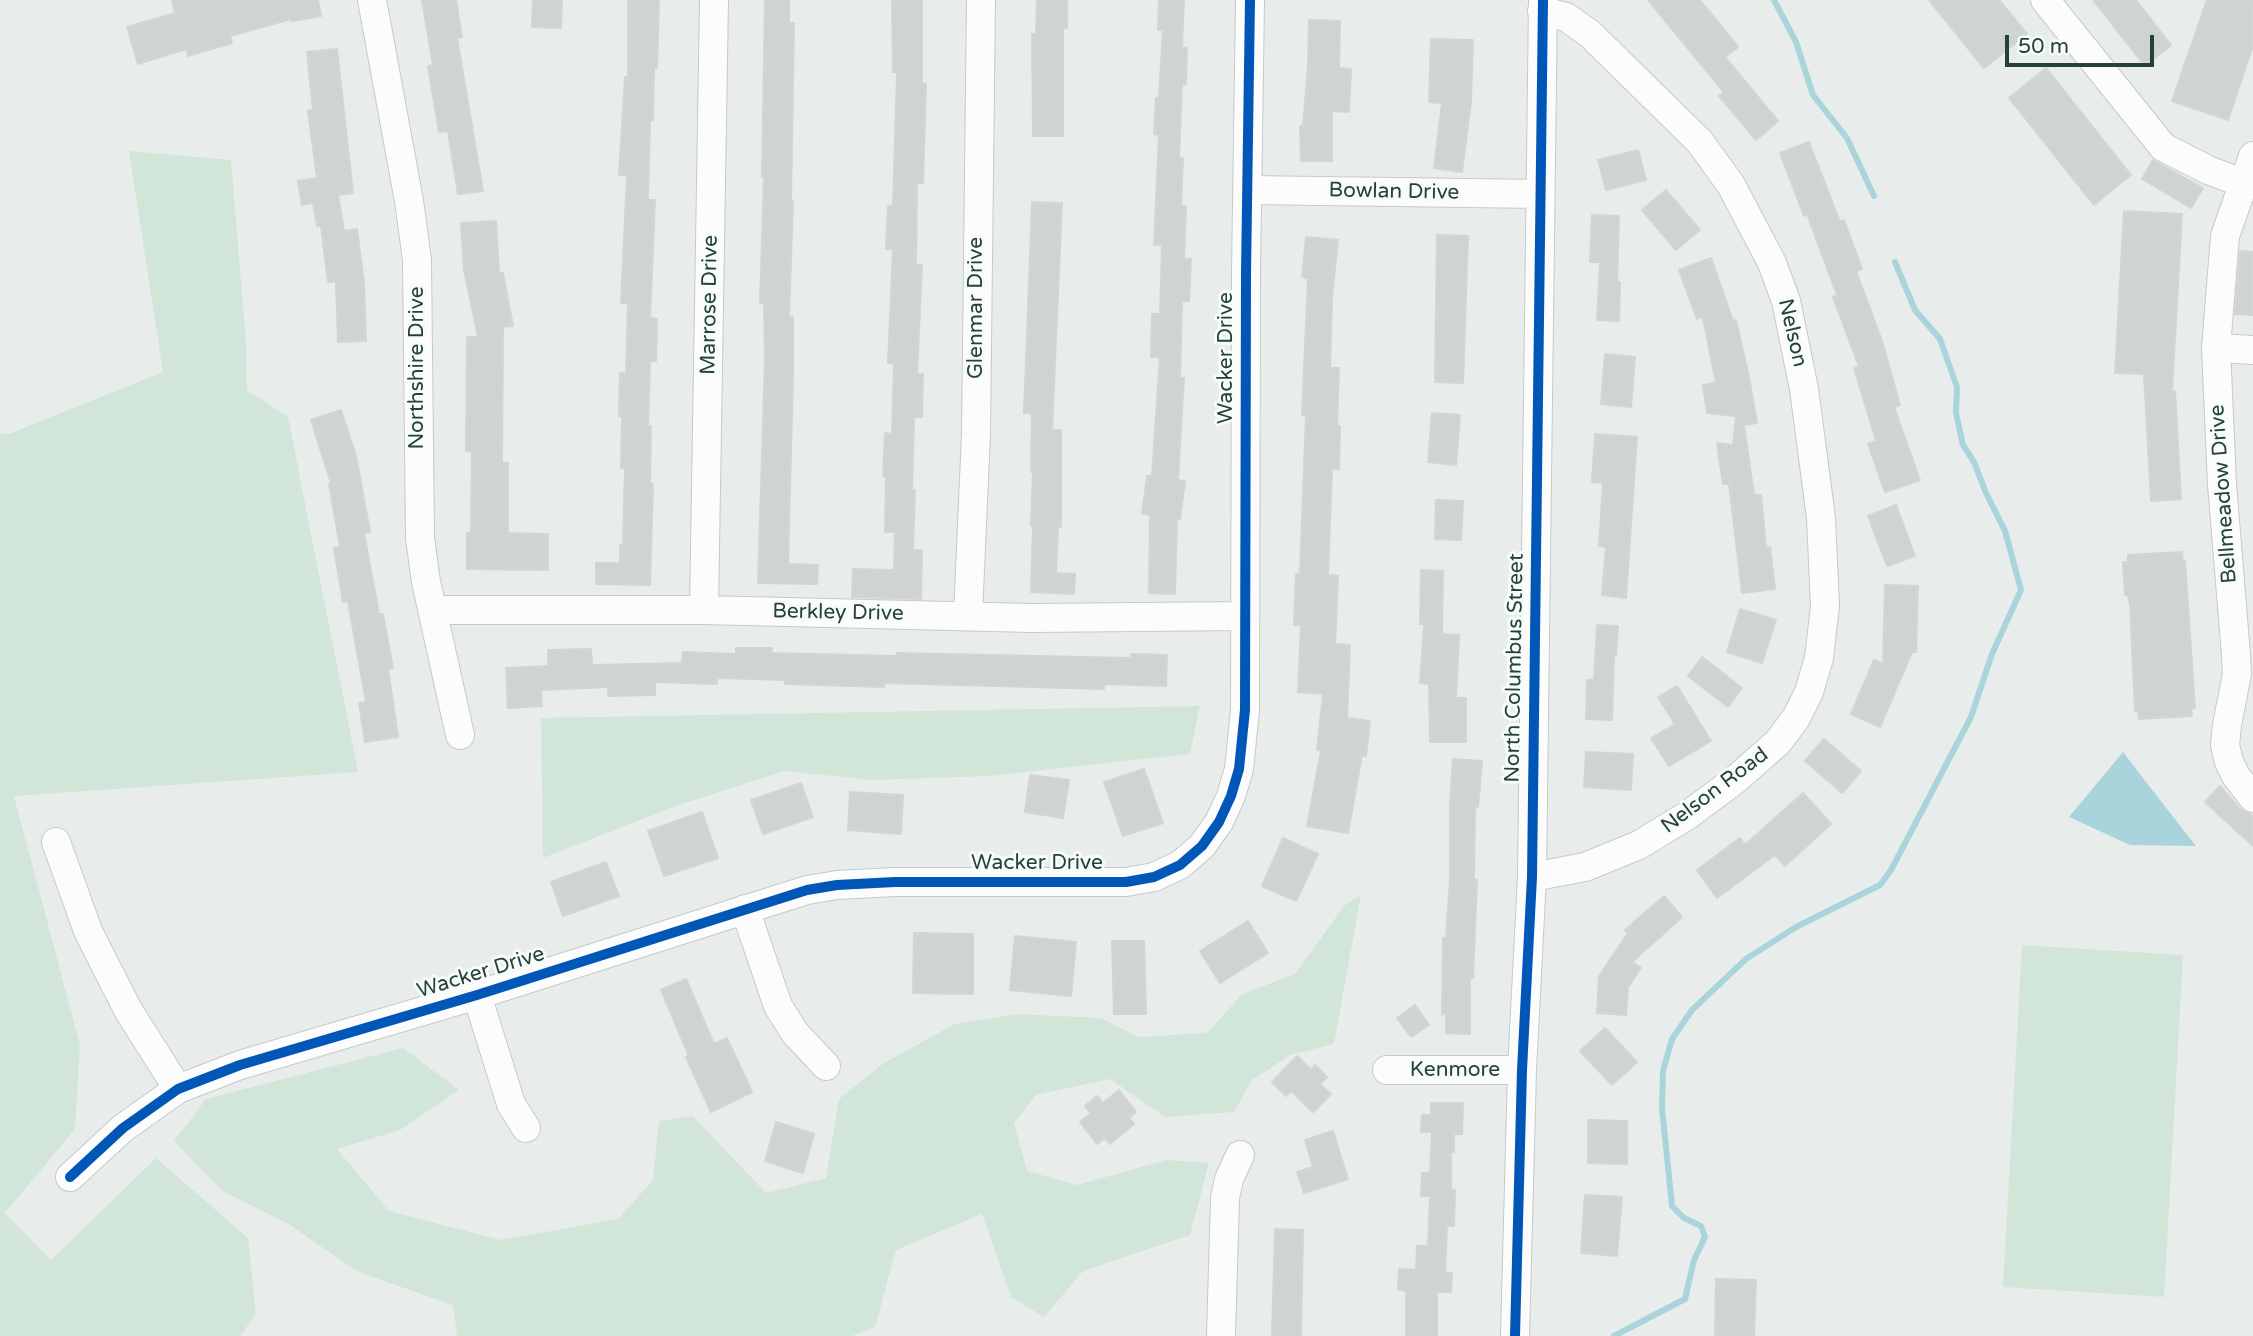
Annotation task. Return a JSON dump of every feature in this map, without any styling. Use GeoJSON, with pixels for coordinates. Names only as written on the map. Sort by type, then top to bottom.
{"type":"FeatureCollection","features":[{"type":"Feature","properties":{"kind":"street","name":"Northshire Drive"},"geometry":{"type":"LineString","coordinates":[[372,0],[409,201],[417,260],[420,538],[432,610],[460,735]]}},
{"type":"Feature","properties":{"kind":"street","name":"Marrose Drive"},"geometry":{"type":"LineString","coordinates":[[704,610],[714,0]]}},
{"type":"Feature","properties":{"kind":"street","name":"Glenmar Drive"},"geometry":{"type":"LineString","coordinates":[[968,615],[976,433],[981,0]]}},
{"type":"Feature","properties":{"kind":"street","name":"Wacker Drive"},"geometry":{"type":"LineString","coordinates":[[70,1177],[124,1128],[178,1090],[240,1065],[477,995],[807,890],[836,885],[895,882],[1126,882],[1154,877],[1180,865],[1202,846],[1219,822],[1231,796],[1239,768],[1245,701],[1250,0]]}},
{"type":"Feature","properties":{"kind":"street"},"geometry":{"type":"LineString","coordinates":[[2045,0],[2162,147],[2242,183]]}},
{"type":"Feature","properties":{"kind":"street","name":"North Columbus Street"},"geometry":{"type":"LineString","coordinates":[[1515,1336],[1522,1070],[1532,877],[1543,6]]}},
{"type":"Feature","properties":{"kind":"street","name":"Nelson"},"geometry":{"type":"LineString","coordinates":[[1543,6],[1566,17],[1590,34],[1700,142],[1751,218],[1786,301],[1804,389],[1821,518],[1825,606],[1819,658],[1809,691],[1796,718],[1778,742]]}},
{"type":"Feature","properties":{"kind":"street","name":"Bellmeadow Drive"},"geometry":{"type":"LineString","coordinates":[[2253,156],[2225,236],[2216,348],[2222,484],[2242,592],[2236,674],[2225,746],[2236,776],[2253,798]]}},
{"type":"Feature","properties":{"kind":"street","name":"Bowlan Drive"},"geometry":{"type":"LineString","coordinates":[[1248,190],[1540,194]]}},
{"type":"Feature","properties":{"kind":"street"},"geometry":{"type":"LineString","coordinates":[[2216,348],[2253,350]]}},
{"type":"Feature","properties":{"kind":"street","name":"Berkley Drive"},"geometry":{"type":"LineString","coordinates":[[432,610],[704,610],[1032,618],[1244,616]]}},
{"type":"Feature","properties":{"kind":"street","name":"Nelson Road"},"geometry":{"type":"LineString","coordinates":[[1532,877],[1585,867],[1639,845],[1688,815],[1778,742]]}},
{"type":"Feature","properties":{"kind":"street"},"geometry":{"type":"LineString","coordinates":[[56,842],[88,931],[128,1010],[178,1090]]}},
{"type":"Feature","properties":{"kind":"street"},"geometry":{"type":"LineString","coordinates":[[745,909],[778,1006],[795,1033],[826,1066]]}},
{"type":"Feature","properties":{"kind":"street"},"geometry":{"type":"LineString","coordinates":[[477,995],[511,1104],[526,1128]]}},
{"type":"Feature","properties":{"kind":"street","name":"Kenmore"},"geometry":{"type":"LineString","coordinates":[[1387,1070],[1522,1070]]}},
{"type":"Feature","properties":{"kind":"street"},"geometry":{"type":"LineString","coordinates":[[1220,1336],[1225,1198],[1229,1179],[1240,1155]]}},
{"type":"Feature","properties":{"kind":"green space"},"geometry":{"type":"Polygon","coordinates":[[[129,151],[231,160],[246,342],[247,390],[288,417],[358,772],[14,796],[80,1045],[75,1129],[5,1213],[51,1260],[156,1158],[248,1238],[256,1314],[240,1336],[0,1336],[0,433],[9,434],[163,372],[129,151]]]}},
{"type":"Feature","properties":{"kind":"green space"},"geometry":{"type":"Polygon","coordinates":[[[1200,706],[1190,754],[988,776],[872,780],[784,771],[673,807],[543,858],[541,718],[1200,706]]]}},
{"type":"Feature","properties":{"kind":"green space"},"geometry":{"type":"Polygon","coordinates":[[[1361,895],[1334,1044],[1290,1055],[1252,1080],[1234,1112],[1165,1117],[1110,1079],[1036,1095],[1014,1123],[1027,1171],[1077,1185],[1166,1160],[1209,1163],[1190,1235],[1083,1271],[1044,1317],[1011,1297],[982,1214],[896,1250],[875,1327],[852,1336],[457,1336],[453,1305],[358,1272],[287,1223],[221,1190],[174,1141],[206,1099],[403,1048],[459,1090],[400,1130],[337,1149],[389,1211],[501,1240],[618,1219],[653,1180],[659,1121],[693,1116],[766,1193],[826,1178],[839,1099],[884,1063],[955,1024],[1018,1014],[1101,1018],[1139,1037],[1207,1033],[1242,994],[1295,974],[1344,906],[1361,895]]]}},
{"type":"Feature","properties":{"kind":"green space"},"geometry":{"type":"Polygon","coordinates":[[[2022,945],[2183,955],[2164,1297],[2003,1287],[2022,945]]]}},
{"type":"Feature","properties":{"kind":"water"},"geometry":{"type":"Polygon","coordinates":[[[2123,752],[2196,846],[2130,845],[2069,817],[2123,752]]]}},
{"type":"Feature","properties":{"kind":"building"},"geometry":{"type":"Polygon","coordinates":[[[172,0],[318,0],[321,16],[291,19],[230,36],[232,43],[188,56],[186,49],[138,64],[127,27],[175,13],[172,0]]]}},
{"type":"Feature","properties":{"kind":"building"},"geometry":{"type":"Polygon","coordinates":[[[422,0],[456,0],[462,37],[457,38],[483,191],[458,194],[448,131],[439,132],[428,66],[433,65],[422,0]]]}},
{"type":"Feature","properties":{"kind":"building"},"geometry":{"type":"Polygon","coordinates":[[[533,0],[562,0],[561,28],[532,27],[533,0]]]}},
{"type":"Feature","properties":{"kind":"building"},"geometry":{"type":"Polygon","coordinates":[[[628,0],[659,0],[657,68],[654,67],[653,120],[650,120],[648,200],[655,200],[650,318],[657,319],[656,361],[650,361],[648,426],[651,426],[650,484],[653,484],[650,585],[596,584],[596,563],[620,563],[620,545],[623,545],[625,468],[621,468],[622,416],[619,416],[620,373],[626,374],[628,303],[621,303],[627,175],[619,175],[625,77],[628,77],[628,0]]]}},
{"type":"Feature","properties":{"kind":"building"},"geometry":{"type":"Polygon","coordinates":[[[765,0],[789,0],[789,23],[794,23],[789,317],[793,317],[793,376],[788,564],[818,565],[817,584],[758,583],[765,358],[764,303],[760,303],[765,0]]]}},
{"type":"Feature","properties":{"kind":"building"},"geometry":{"type":"Polygon","coordinates":[[[892,0],[922,0],[922,83],[926,84],[923,183],[917,183],[916,265],[922,265],[917,374],[923,374],[922,417],[914,417],[912,490],[915,490],[913,550],[922,550],[921,599],[852,597],[853,569],[894,570],[895,532],[885,532],[886,476],[883,476],[885,433],[892,434],[894,363],[888,363],[893,249],[886,249],[888,206],[893,206],[897,72],[893,72],[892,0]]]}},
{"type":"Feature","properties":{"kind":"building"},"geometry":{"type":"Polygon","coordinates":[[[1037,0],[1067,0],[1067,28],[1063,28],[1063,136],[1033,136],[1032,34],[1036,34],[1037,0]]]}},
{"type":"Feature","properties":{"kind":"building"},"geometry":{"type":"Polygon","coordinates":[[[1159,0],[1184,0],[1182,47],[1187,48],[1186,84],[1182,84],[1179,158],[1183,158],[1181,206],[1186,206],[1184,259],[1191,259],[1189,301],[1182,301],[1180,378],[1184,378],[1178,480],[1185,481],[1180,519],[1177,519],[1175,594],[1149,593],[1150,515],[1142,514],[1147,476],[1152,476],[1160,357],[1151,357],[1152,314],[1160,314],[1162,245],[1154,245],[1159,135],[1154,134],[1163,30],[1158,30],[1159,0]]]}},
{"type":"Feature","properties":{"kind":"building"},"geometry":{"type":"Polygon","coordinates":[[[1648,0],[1700,0],[1738,47],[1725,57],[1778,121],[1756,140],[1719,96],[1724,92],[1648,0]]]}},
{"type":"Feature","properties":{"kind":"building"},"geometry":{"type":"Polygon","coordinates":[[[1929,0],[1999,0],[2027,34],[1984,68],[1929,0]]]}},
{"type":"Feature","properties":{"kind":"building"},"geometry":{"type":"Polygon","coordinates":[[[2093,0],[2136,0],[2171,45],[2145,66],[2093,0]]]}},
{"type":"Feature","properties":{"kind":"building"},"geometry":{"type":"Polygon","coordinates":[[[2207,0],[2253,0],[2253,46],[2228,120],[2172,101],[2207,0]]]}},
{"type":"Feature","properties":{"kind":"building"},"geometry":{"type":"Polygon","coordinates":[[[1309,20],[1340,21],[1339,68],[1351,69],[1349,112],[1332,111],[1332,161],[1301,161],[1300,126],[1303,126],[1309,20]]]}},
{"type":"Feature","properties":{"kind":"building"},"geometry":{"type":"Polygon","coordinates":[[[1431,39],[1473,40],[1471,102],[1462,172],[1434,168],[1442,103],[1429,102],[1431,39]]]}},
{"type":"Feature","properties":{"kind":"building"},"geometry":{"type":"Polygon","coordinates":[[[337,49],[353,193],[338,195],[344,231],[357,229],[364,283],[366,341],[338,342],[336,281],[328,282],[321,226],[317,226],[313,203],[302,205],[298,181],[317,178],[308,111],[313,110],[307,52],[337,49]]]}},
{"type":"Feature","properties":{"kind":"building"},"geometry":{"type":"Polygon","coordinates":[[[2046,68],[2131,175],[2094,205],[2009,98],[2046,68]]]}},
{"type":"Feature","properties":{"kind":"building"},"geometry":{"type":"Polygon","coordinates":[[[1809,142],[1840,222],[1844,220],[1862,269],[1856,271],[1882,341],[1900,405],[1894,407],[1920,480],[1885,492],[1868,444],[1876,441],[1854,368],[1859,367],[1833,297],[1837,295],[1807,214],[1804,216],[1780,153],[1809,142]]]}},
{"type":"Feature","properties":{"kind":"building"},"geometry":{"type":"Polygon","coordinates":[[[1638,150],[1646,180],[1606,190],[1598,160],[1638,150]]]}},
{"type":"Feature","properties":{"kind":"building"},"geometry":{"type":"Polygon","coordinates":[[[2153,160],[2203,188],[2191,208],[2142,179],[2153,160]]]}},
{"type":"Feature","properties":{"kind":"building"},"geometry":{"type":"Polygon","coordinates":[[[1666,190],[1700,230],[1676,250],[1642,210],[1666,190]]]}},
{"type":"Feature","properties":{"kind":"building"},"geometry":{"type":"Polygon","coordinates":[[[1032,202],[1062,203],[1052,430],[1061,430],[1061,527],[1058,527],[1056,573],[1075,574],[1074,594],[1031,592],[1032,413],[1024,413],[1032,202]]]}},
{"type":"Feature","properties":{"kind":"building"},"geometry":{"type":"Polygon","coordinates":[[[2124,211],[2182,214],[2172,392],[2175,391],[2181,499],[2151,501],[2144,374],[2115,373],[2124,211]]]}},
{"type":"Feature","properties":{"kind":"building"},"geometry":{"type":"Polygon","coordinates":[[[1592,215],[1619,216],[1619,321],[1597,320],[1600,262],[1590,262],[1592,215]]]}},
{"type":"Feature","properties":{"kind":"building"},"geometry":{"type":"Polygon","coordinates":[[[496,221],[499,273],[503,273],[513,326],[503,327],[502,463],[508,463],[508,533],[548,534],[548,570],[467,569],[467,533],[471,533],[472,451],[466,451],[467,337],[478,337],[464,270],[461,223],[496,221]]]}},
{"type":"Feature","properties":{"kind":"building"},"geometry":{"type":"Polygon","coordinates":[[[1437,235],[1468,236],[1463,383],[1435,382],[1437,235]]]}},
{"type":"Feature","properties":{"kind":"building"},"geometry":{"type":"Polygon","coordinates":[[[1306,237],[1338,240],[1332,298],[1330,368],[1339,368],[1339,469],[1332,469],[1328,575],[1338,576],[1335,644],[1350,645],[1347,718],[1370,721],[1366,756],[1362,755],[1348,833],[1307,826],[1321,751],[1317,750],[1323,694],[1298,692],[1301,625],[1294,625],[1296,574],[1300,574],[1306,415],[1302,415],[1308,278],[1302,277],[1306,237]]]}},
{"type":"Feature","properties":{"kind":"building"},"geometry":{"type":"Polygon","coordinates":[[[2240,251],[2253,252],[2253,315],[2235,314],[2240,251]]]}},
{"type":"Feature","properties":{"kind":"building"},"geometry":{"type":"Polygon","coordinates":[[[1711,258],[1733,321],[1736,320],[1749,377],[1757,423],[1744,425],[1754,495],[1761,495],[1766,548],[1770,547],[1775,589],[1742,593],[1729,484],[1723,484],[1717,443],[1733,445],[1736,416],[1707,413],[1703,385],[1716,383],[1703,317],[1697,319],[1679,270],[1711,258]]]}},
{"type":"Feature","properties":{"kind":"building"},"geometry":{"type":"Polygon","coordinates":[[[1605,354],[1635,357],[1631,407],[1601,404],[1605,354]]]}},
{"type":"Feature","properties":{"kind":"building"},"geometry":{"type":"Polygon","coordinates":[[[341,410],[356,456],[370,532],[364,533],[379,614],[383,614],[393,668],[388,669],[398,737],[365,742],[359,703],[366,702],[348,601],[343,602],[334,548],[340,547],[329,484],[331,483],[311,420],[341,410]]]}},
{"type":"Feature","properties":{"kind":"building"},"geometry":{"type":"Polygon","coordinates":[[[1432,413],[1460,415],[1456,465],[1428,462],[1432,413]]]}},
{"type":"Feature","properties":{"kind":"building"},"geometry":{"type":"Polygon","coordinates":[[[1595,434],[1637,437],[1626,598],[1602,595],[1606,547],[1599,546],[1603,483],[1592,482],[1595,434]]]}},
{"type":"Feature","properties":{"kind":"building"},"geometry":{"type":"Polygon","coordinates":[[[1436,500],[1463,501],[1461,540],[1435,539],[1436,500]]]}},
{"type":"Feature","properties":{"kind":"building"},"geometry":{"type":"Polygon","coordinates":[[[1896,505],[1915,556],[1887,566],[1868,516],[1896,505]]]}},
{"type":"Feature","properties":{"kind":"building"},"geometry":{"type":"Polygon","coordinates":[[[2182,552],[2185,561],[2195,708],[2191,708],[2192,716],[2139,719],[2138,711],[2135,711],[2130,604],[2128,595],[2125,595],[2123,562],[2128,562],[2128,555],[2182,552]]]}},
{"type":"Feature","properties":{"kind":"building"},"geometry":{"type":"Polygon","coordinates":[[[1421,570],[1443,571],[1442,634],[1459,635],[1456,698],[1466,698],[1466,742],[1430,742],[1429,684],[1420,683],[1424,624],[1420,624],[1421,570]]]}},
{"type":"Feature","properties":{"kind":"building"},"geometry":{"type":"Polygon","coordinates":[[[1885,585],[1918,586],[1916,652],[1912,652],[1880,727],[1851,714],[1874,660],[1883,664],[1885,585]]]}},
{"type":"Feature","properties":{"kind":"building"},"geometry":{"type":"Polygon","coordinates":[[[1740,609],[1776,620],[1762,663],[1727,652],[1740,609]]]}},
{"type":"Feature","properties":{"kind":"building"},"geometry":{"type":"Polygon","coordinates":[[[1597,625],[1618,626],[1614,655],[1612,720],[1586,719],[1587,680],[1594,680],[1597,625]]]}},
{"type":"Feature","properties":{"kind":"building"},"geometry":{"type":"Polygon","coordinates":[[[736,648],[772,648],[771,653],[897,656],[897,653],[1131,658],[1131,654],[1167,655],[1166,686],[1104,684],[1104,689],[884,683],[884,687],[785,684],[785,680],[717,678],[717,684],[655,682],[655,695],[608,696],[608,687],[541,690],[542,706],[508,708],[506,668],[548,666],[548,650],[591,649],[592,665],[682,663],[683,652],[736,654],[736,648]]]}},
{"type":"Feature","properties":{"kind":"building"},"geometry":{"type":"Polygon","coordinates":[[[1702,657],[1742,688],[1728,707],[1688,676],[1702,657]]]}},
{"type":"Feature","properties":{"kind":"building"},"geometry":{"type":"Polygon","coordinates":[[[1677,686],[1711,741],[1669,766],[1651,738],[1675,724],[1658,697],[1677,686]]]}},
{"type":"Feature","properties":{"kind":"building"},"geometry":{"type":"Polygon","coordinates":[[[1824,739],[1861,771],[1842,793],[1805,761],[1824,739]]]}},
{"type":"Feature","properties":{"kind":"building"},"geometry":{"type":"Polygon","coordinates":[[[1586,752],[1633,754],[1631,790],[1584,787],[1586,752]]]}},
{"type":"Feature","properties":{"kind":"building"},"geometry":{"type":"Polygon","coordinates":[[[1453,759],[1482,761],[1478,807],[1475,807],[1474,880],[1477,880],[1473,978],[1470,978],[1470,1034],[1446,1033],[1446,1012],[1442,1015],[1443,938],[1446,938],[1450,879],[1453,759]]]}},
{"type":"Feature","properties":{"kind":"building"},"geometry":{"type":"Polygon","coordinates":[[[1144,769],[1163,823],[1123,836],[1104,782],[1144,769]]]}},
{"type":"Feature","properties":{"kind":"building"},"geometry":{"type":"Polygon","coordinates":[[[1030,775],[1069,780],[1063,818],[1025,812],[1030,775]]]}},
{"type":"Feature","properties":{"kind":"building"},"geometry":{"type":"Polygon","coordinates":[[[801,783],[813,817],[763,834],[751,800],[801,783]]]}},
{"type":"Feature","properties":{"kind":"building"},"geometry":{"type":"Polygon","coordinates":[[[2220,786],[2240,809],[2253,816],[2253,846],[2205,802],[2220,786]]]}},
{"type":"Feature","properties":{"kind":"building"},"geometry":{"type":"Polygon","coordinates":[[[850,792],[903,795],[901,834],[848,830],[850,792]]]}},
{"type":"Feature","properties":{"kind":"building"},"geometry":{"type":"Polygon","coordinates":[[[1803,793],[1831,824],[1785,866],[1775,855],[1717,898],[1697,870],[1740,838],[1745,845],[1803,793]]]}},
{"type":"Feature","properties":{"kind":"building"},"geometry":{"type":"Polygon","coordinates":[[[702,812],[718,858],[664,876],[648,831],[702,812]]]}},
{"type":"Feature","properties":{"kind":"building"},"geometry":{"type":"Polygon","coordinates":[[[1283,838],[1318,854],[1296,901],[1262,886],[1283,838]]]}},
{"type":"Feature","properties":{"kind":"building"},"geometry":{"type":"Polygon","coordinates":[[[606,862],[619,896],[563,916],[551,882],[606,862]]]}},
{"type":"Feature","properties":{"kind":"building"},"geometry":{"type":"Polygon","coordinates":[[[1664,896],[1682,917],[1632,962],[1641,968],[1628,987],[1626,1015],[1597,1013],[1599,976],[1628,933],[1625,930],[1664,896]]]}},
{"type":"Feature","properties":{"kind":"building"},"geometry":{"type":"Polygon","coordinates":[[[1248,921],[1268,953],[1220,983],[1200,951],[1248,921]]]}},
{"type":"Feature","properties":{"kind":"building"},"geometry":{"type":"Polygon","coordinates":[[[914,933],[973,934],[973,994],[913,993],[914,933]]]}},
{"type":"Feature","properties":{"kind":"building"},"geometry":{"type":"Polygon","coordinates":[[[1015,936],[1076,942],[1071,996],[1010,990],[1015,936]]]}},
{"type":"Feature","properties":{"kind":"building"},"geometry":{"type":"Polygon","coordinates":[[[1112,941],[1144,941],[1146,1014],[1114,1014],[1112,941]]]}},
{"type":"Feature","properties":{"kind":"building"},"geometry":{"type":"Polygon","coordinates":[[[686,979],[714,1044],[727,1038],[752,1092],[711,1112],[686,1057],[689,1056],[661,990],[686,979]]]}},
{"type":"Feature","properties":{"kind":"building"},"geometry":{"type":"Polygon","coordinates":[[[1415,1005],[1429,1025],[1411,1037],[1397,1018],[1415,1005]]]}},
{"type":"Feature","properties":{"kind":"building"},"geometry":{"type":"Polygon","coordinates":[[[1605,1028],[1637,1062],[1612,1085],[1580,1051],[1605,1028]]]}},
{"type":"Feature","properties":{"kind":"building"},"geometry":{"type":"Polygon","coordinates":[[[1297,1056],[1311,1070],[1315,1065],[1327,1077],[1320,1084],[1331,1094],[1313,1112],[1291,1091],[1286,1096],[1272,1082],[1297,1056]]]}},
{"type":"Feature","properties":{"kind":"building"},"geometry":{"type":"Polygon","coordinates":[[[1119,1090],[1136,1112],[1129,1118],[1134,1124],[1110,1144],[1105,1138],[1097,1144],[1080,1122],[1091,1113],[1085,1106],[1097,1096],[1103,1103],[1119,1090]]]}},
{"type":"Feature","properties":{"kind":"building"},"geometry":{"type":"Polygon","coordinates":[[[1431,1103],[1463,1103],[1462,1134],[1454,1134],[1454,1152],[1451,1152],[1451,1189],[1455,1190],[1454,1226],[1447,1226],[1445,1272],[1452,1273],[1451,1292],[1437,1292],[1437,1336],[1406,1336],[1406,1291],[1398,1290],[1399,1269],[1416,1270],[1417,1246],[1428,1246],[1430,1196],[1421,1196],[1422,1173],[1430,1173],[1432,1132],[1421,1132],[1422,1115],[1431,1115],[1431,1103]]]}},
{"type":"Feature","properties":{"kind":"building"},"geometry":{"type":"Polygon","coordinates":[[[1588,1120],[1627,1121],[1627,1164],[1588,1163],[1588,1120]]]}},
{"type":"Feature","properties":{"kind":"building"},"geometry":{"type":"Polygon","coordinates":[[[776,1122],[814,1134],[803,1173],[765,1161],[776,1122]]]}},
{"type":"Feature","properties":{"kind":"building"},"geometry":{"type":"Polygon","coordinates":[[[1333,1131],[1348,1179],[1304,1193],[1297,1172],[1313,1167],[1305,1140],[1333,1131]]]}},
{"type":"Feature","properties":{"kind":"building"},"geometry":{"type":"Polygon","coordinates":[[[1585,1195],[1622,1197],[1617,1256],[1581,1253],[1585,1195]]]}},
{"type":"Feature","properties":{"kind":"building"},"geometry":{"type":"Polygon","coordinates":[[[1275,1229],[1303,1230],[1301,1336],[1272,1336],[1275,1229]]]}},
{"type":"Feature","properties":{"kind":"building"},"geometry":{"type":"Polygon","coordinates":[[[1716,1279],[1756,1280],[1754,1336],[1715,1336],[1716,1279]]]}},
{"type":"Feature","properties":{"kind":"waterway"},"geometry":{"type":"LineString","coordinates":[[1774,0],[1796,42],[1813,95],[1847,138],[1874,196]]}},
{"type":"Feature","properties":{"kind":"waterway"},"geometry":{"type":"LineString","coordinates":[[1614,1336],[1685,1299],[1694,1260],[1705,1237],[1701,1226],[1684,1218],[1672,1206],[1662,1108],[1663,1071],[1672,1039],[1692,1010],[1746,959],[1796,927],[1880,885],[1891,870],[1971,717],[1992,654],[2021,590],[2005,531],[1974,462],[1963,445],[1956,413],[1957,387],[1940,339],[1915,310],[1895,262]]}},
{"type":"Feature","properties":{"kind":"cycle path"},"geometry":{"type":"LineString","coordinates":[[70,1177],[123,1128],[178,1089],[240,1065],[477,995],[807,890],[837,885],[895,882],[1126,882],[1154,877],[1180,865],[1202,846],[1219,822],[1231,796],[1239,769],[1245,710],[1250,0]]}},
{"type":"Feature","properties":{"kind":"cycle path"},"geometry":{"type":"LineString","coordinates":[[1515,1336],[1522,1070],[1532,877],[1543,0]]}}]}
